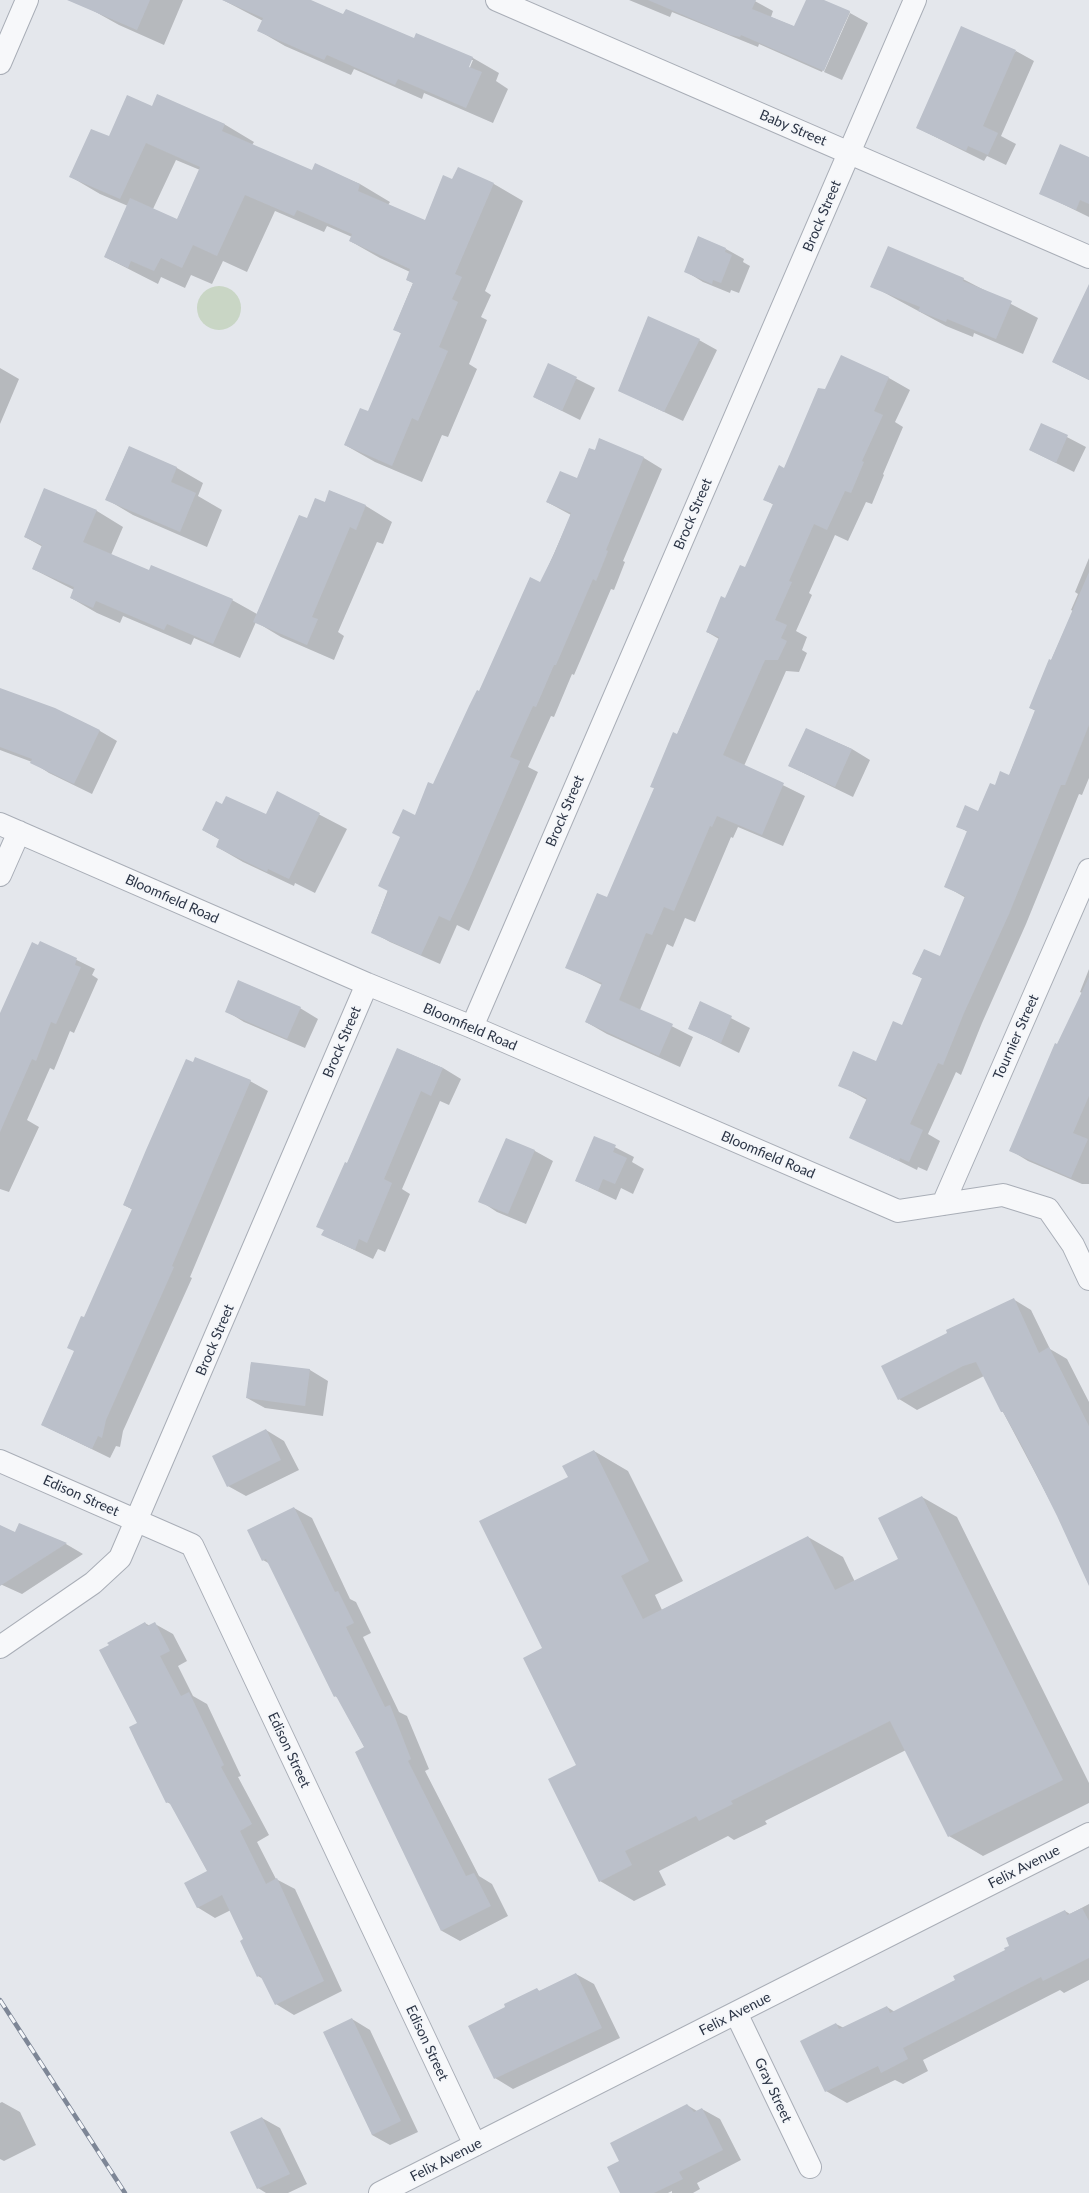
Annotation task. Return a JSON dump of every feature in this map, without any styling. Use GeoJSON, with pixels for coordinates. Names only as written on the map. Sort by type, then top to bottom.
{"type":"FeatureCollection","features":[{"type":"Feature","properties":{"kind":"street"},"geometry":{"type":"LineString","coordinates":[[0,63],[27,0]]}},
{"type":"Feature","properties":{"kind":"street","name":"Baby Street"},"geometry":{"type":"LineString","coordinates":[[497,0],[1089,257]]}},
{"type":"Feature","properties":{"kind":"street","name":"Brock Street"},"geometry":{"type":"LineString","coordinates":[[472,1027],[915,0]]}},
{"type":"Feature","properties":{"kind":"street"},"geometry":{"type":"LineString","coordinates":[[0,875],[9,828]]}},
{"type":"Feature","properties":{"kind":"street","name":"Bloomfield Road"},"geometry":{"type":"LineString","coordinates":[[9,828],[367,984],[472,1027],[898,1211],[1003,1195],[1048,1209],[1073,1245],[1089,1279]]}},
{"type":"Feature","properties":{"kind":"street","name":"Tournier Street"},"geometry":{"type":"LineString","coordinates":[[943,1204],[1089,870]]}},
{"type":"Feature","properties":{"kind":"street","name":"Brock Street"},"geometry":{"type":"LineString","coordinates":[[0,1647],[93,1583],[120,1558],[367,984]]}},
{"type":"Feature","properties":{"kind":"street","name":"Edison Street"},"geometry":{"type":"LineString","coordinates":[[0,1461],[192,1544],[475,2145]]}},
{"type":"Feature","properties":{"kind":"street","name":"Felix Avenue"},"geometry":{"type":"LineString","coordinates":[[380,2193],[1089,1834]]}},
{"type":"Feature","properties":{"kind":"street","name":"Gray Street"},"geometry":{"type":"LineString","coordinates":[[736,2013],[810,2167]]}},
{"type":"Feature","properties":{"kind":"green space"},"geometry":{"type":"Polygon","coordinates":[[[223,286],[228,287],[235,292],[240,299],[240,317],[235,324],[228,329],[215,330],[210,329],[203,324],[198,317],[197,304],[198,299],[203,292],[210,287],[223,286]]]}},
{"type":"Feature","properties":{"kind":"building"},"geometry":{"type":"Polygon","coordinates":[[[67,0],[150,0],[137,30],[67,0]]]}},
{"type":"Feature","properties":{"kind":"building"},"geometry":{"type":"Polygon","coordinates":[[[222,0],[311,0],[343,14],[346,9],[414,38],[416,33],[473,57],[469,67],[482,72],[466,108],[398,79],[395,85],[327,55],[324,60],[257,31],[263,18],[222,0]]]}},
{"type":"Feature","properties":{"kind":"building"},"geometry":{"type":"Polygon","coordinates":[[[648,0],[756,0],[752,9],[794,26],[806,0],[824,0],[850,11],[824,71],[741,35],[740,37],[730,35],[648,0]]]}},
{"type":"Feature","properties":{"kind":"building"},"geometry":{"type":"Polygon","coordinates":[[[961,26],[1016,50],[983,126],[998,133],[988,155],[968,146],[966,151],[916,128],[961,26]]]}},
{"type":"Feature","properties":{"kind":"building"},"geometry":{"type":"Polygon","coordinates":[[[157,94],[225,124],[222,131],[312,170],[315,163],[360,184],[358,191],[425,220],[443,175],[452,179],[458,167],[494,183],[455,274],[462,277],[452,299],[458,302],[439,347],[448,351],[418,421],[412,418],[392,466],[344,445],[360,408],[368,411],[401,333],[393,330],[413,283],[406,280],[410,269],[349,241],[352,234],[297,210],[294,216],[245,195],[217,256],[193,245],[182,268],[161,258],[154,271],[131,261],[128,268],[104,257],[130,198],[177,219],[200,167],[146,143],[120,199],[69,177],[91,129],[109,136],[127,95],[152,106],[157,94]]]}},
{"type":"Feature","properties":{"kind":"building"},"geometry":{"type":"Polygon","coordinates":[[[1060,144],[1089,157],[1089,204],[1080,200],[1076,210],[1039,194],[1060,144]]]}},
{"type":"Feature","properties":{"kind":"building"},"geometry":{"type":"Polygon","coordinates":[[[698,236],[726,248],[725,252],[732,255],[721,283],[713,280],[712,284],[684,272],[698,236]]]}},
{"type":"Feature","properties":{"kind":"building"},"geometry":{"type":"Polygon","coordinates":[[[888,246],[964,278],[963,281],[1012,301],[996,339],[947,319],[946,322],[918,311],[920,307],[870,287],[888,246]]]}},
{"type":"Feature","properties":{"kind":"building"},"geometry":{"type":"Polygon","coordinates":[[[1089,284],[1089,380],[1052,362],[1089,284]]]}},
{"type":"Feature","properties":{"kind":"building"},"geometry":{"type":"Polygon","coordinates":[[[648,316],[700,339],[664,412],[618,391],[648,316]]]}},
{"type":"Feature","properties":{"kind":"building"},"geometry":{"type":"Polygon","coordinates":[[[841,355],[889,377],[874,411],[883,415],[862,461],[864,462],[851,493],[845,491],[827,530],[814,524],[789,581],[792,582],[775,620],[787,625],[781,638],[787,641],[778,660],[765,660],[723,755],[784,783],[762,835],[717,816],[712,827],[710,826],[674,911],[664,907],[652,935],[646,933],[619,1000],[673,1024],[659,1056],[585,1022],[602,983],[565,968],[597,893],[607,897],[654,788],[650,787],[673,732],[677,734],[719,637],[706,632],[721,596],[725,598],[740,565],[745,567],[773,504],[763,500],[779,465],[784,468],[818,388],[825,389],[841,355]]]}},
{"type":"Feature","properties":{"kind":"building"},"geometry":{"type":"Polygon","coordinates":[[[548,363],[577,377],[562,411],[533,397],[548,363]]]}},
{"type":"Feature","properties":{"kind":"building"},"geometry":{"type":"Polygon","coordinates":[[[1041,423],[1068,435],[1056,463],[1029,450],[1041,423]]]}},
{"type":"Feature","properties":{"kind":"building"},"geometry":{"type":"Polygon","coordinates":[[[599,438],[644,457],[606,550],[608,551],[596,581],[593,579],[556,665],[554,665],[536,707],[533,706],[510,757],[520,761],[469,880],[450,921],[439,916],[421,955],[371,933],[388,891],[378,886],[400,837],[392,833],[403,809],[415,815],[428,782],[433,784],[469,706],[477,690],[479,691],[530,577],[540,582],[554,554],[571,513],[546,502],[560,471],[577,478],[589,448],[595,450],[599,438]]]}},
{"type":"Feature","properties":{"kind":"building"},"geometry":{"type":"Polygon","coordinates":[[[129,446],[177,467],[171,482],[196,493],[180,532],[105,500],[129,446]]]}},
{"type":"Feature","properties":{"kind":"building"},"geometry":{"type":"Polygon","coordinates":[[[44,488],[97,510],[83,542],[149,570],[151,565],[233,599],[213,644],[167,624],[164,630],[96,601],[93,608],[70,598],[74,587],[32,569],[42,545],[24,537],[44,488]]]}},
{"type":"Feature","properties":{"kind":"building"},"geometry":{"type":"Polygon","coordinates":[[[329,490],[366,505],[356,530],[350,527],[312,617],[318,619],[307,645],[253,622],[299,515],[307,518],[315,498],[325,502],[329,490]]]}},
{"type":"Feature","properties":{"kind":"building"},"geometry":{"type":"Polygon","coordinates":[[[1089,572],[1089,725],[1065,785],[1061,785],[1009,914],[964,1013],[943,1065],[938,1063],[910,1124],[923,1130],[909,1162],[900,1158],[899,1161],[849,1138],[867,1098],[838,1086],[853,1051],[876,1061],[893,1021],[902,1025],[922,978],[912,974],[924,949],[940,956],[965,896],[944,887],[967,831],[956,827],[965,805],[978,811],[990,783],[995,785],[1000,771],[1009,775],[1035,710],[1029,708],[1049,659],[1051,660],[1089,572]]]}},
{"type":"Feature","properties":{"kind":"building"},"geometry":{"type":"Polygon","coordinates":[[[0,688],[55,708],[100,730],[74,784],[30,763],[32,759],[0,747],[0,688]]]}},
{"type":"Feature","properties":{"kind":"building"},"geometry":{"type":"Polygon","coordinates":[[[806,728],[852,749],[835,787],[788,766],[806,728]]]}},
{"type":"Feature","properties":{"kind":"building"},"geometry":{"type":"Polygon","coordinates":[[[277,791],[320,813],[289,879],[268,869],[267,872],[216,847],[219,839],[202,830],[216,801],[222,804],[226,796],[266,814],[277,791]]]}},
{"type":"Feature","properties":{"kind":"building"},"geometry":{"type":"Polygon","coordinates":[[[40,941],[77,958],[75,965],[81,967],[56,1024],[51,1022],[36,1061],[32,1059],[0,1132],[0,1013],[32,942],[38,945],[40,941]]]}},
{"type":"Feature","properties":{"kind":"building"},"geometry":{"type":"Polygon","coordinates":[[[1089,977],[1089,1096],[1073,1133],[1088,1139],[1071,1178],[1009,1151],[1055,1043],[1057,1044],[1089,977]]]}},
{"type":"Feature","properties":{"kind":"building"},"geometry":{"type":"Polygon","coordinates":[[[238,980],[301,1007],[287,1039],[225,1012],[238,980]]]}},
{"type":"Feature","properties":{"kind":"building"},"geometry":{"type":"Polygon","coordinates":[[[700,1001],[732,1016],[721,1043],[688,1029],[700,1001]]]}},
{"type":"Feature","properties":{"kind":"building"},"geometry":{"type":"Polygon","coordinates":[[[397,1048],[443,1068],[431,1096],[421,1091],[384,1179],[392,1183],[367,1243],[359,1239],[355,1250],[321,1235],[324,1230],[316,1227],[345,1162],[347,1163],[397,1048]]]}},
{"type":"Feature","properties":{"kind":"building"},"geometry":{"type":"Polygon","coordinates":[[[195,1057],[251,1080],[172,1266],[174,1267],[106,1420],[102,1438],[98,1436],[92,1449],[41,1425],[74,1351],[67,1348],[81,1316],[84,1317],[132,1209],[123,1205],[146,1150],[186,1059],[193,1062],[195,1057]]]}},
{"type":"Feature","properties":{"kind":"building"},"geometry":{"type":"Polygon","coordinates":[[[594,1136],[616,1145],[613,1152],[627,1158],[615,1184],[603,1179],[598,1191],[575,1181],[594,1136]]]}},
{"type":"Feature","properties":{"kind":"building"},"geometry":{"type":"Polygon","coordinates":[[[506,1138],[535,1150],[508,1214],[478,1202],[506,1138]]]}},
{"type":"Feature","properties":{"kind":"building"},"geometry":{"type":"Polygon","coordinates":[[[1014,1298],[1039,1353],[1049,1347],[1089,1426],[1089,1586],[1057,1516],[1023,1448],[1003,1412],[1001,1412],[976,1362],[963,1366],[898,1400],[881,1366],[947,1333],[946,1330],[1014,1298]]]}},
{"type":"Feature","properties":{"kind":"building"},"geometry":{"type":"Polygon","coordinates":[[[251,1362],[310,1369],[305,1406],[246,1398],[251,1362]]]}},
{"type":"Feature","properties":{"kind":"building"},"geometry":{"type":"Polygon","coordinates":[[[266,1429],[281,1460],[227,1487],[212,1456],[266,1429]]]}},
{"type":"Feature","properties":{"kind":"building"},"geometry":{"type":"Polygon","coordinates":[[[594,1450],[649,1561],[621,1576],[643,1619],[808,1536],[835,1590],[898,1559],[878,1518],[922,1496],[1063,1780],[948,1837],[890,1721],[731,1801],[733,1804],[699,1821],[696,1816],[625,1851],[632,1865],[599,1882],[548,1779],[576,1765],[523,1658],[542,1648],[479,1521],[568,1477],[562,1466],[594,1450]]]}},
{"type":"Feature","properties":{"kind":"building"},"geometry":{"type":"Polygon","coordinates":[[[294,1507],[335,1592],[338,1591],[354,1623],[346,1627],[385,1707],[390,1705],[411,1759],[408,1761],[466,1876],[474,1873],[491,1906],[441,1931],[355,1752],[364,1747],[336,1696],[334,1697],[266,1559],[262,1561],[247,1530],[294,1507]]]}},
{"type":"Feature","properties":{"kind":"building"},"geometry":{"type":"Polygon","coordinates":[[[19,1523],[67,1543],[0,1586],[0,1525],[15,1532],[19,1523]]]}},
{"type":"Feature","properties":{"kind":"building"},"geometry":{"type":"Polygon","coordinates":[[[145,1622],[147,1626],[155,1622],[170,1651],[160,1656],[181,1696],[189,1692],[224,1765],[221,1767],[252,1824],[240,1831],[266,1884],[277,1878],[324,1981],[275,2005],[260,1975],[257,1977],[240,1941],[243,1939],[222,1895],[197,1908],[184,1883],[207,1871],[169,1802],[166,1803],[137,1744],[129,1727],[137,1723],[99,1650],[109,1645],[107,1643],[145,1622]]]}},
{"type":"Feature","properties":{"kind":"building"},"geometry":{"type":"Polygon","coordinates":[[[1082,1908],[1089,1921],[1089,1958],[1043,1981],[1041,1977],[903,2048],[908,2059],[881,2073],[878,2066],[825,2092],[800,2041],[836,2023],[839,2029],[887,2006],[890,2013],[955,1980],[953,1976],[1005,1950],[1004,1948],[1009,1946],[1006,1938],[1065,1910],[1067,1915],[1082,1908]]]}},
{"type":"Feature","properties":{"kind":"building"},"geometry":{"type":"Polygon","coordinates":[[[576,1973],[602,2028],[494,2079],[468,2026],[505,2007],[504,2004],[537,1988],[539,1991],[576,1973]]]}},
{"type":"Feature","properties":{"kind":"building"},"geometry":{"type":"Polygon","coordinates":[[[352,2018],[401,2121],[372,2135],[323,2032],[352,2018]]]}},
{"type":"Feature","properties":{"kind":"building"},"geometry":{"type":"Polygon","coordinates":[[[687,2104],[694,2112],[702,2108],[723,2150],[679,2172],[683,2179],[654,2193],[620,2193],[607,2167],[619,2161],[610,2143],[687,2104]]]}},
{"type":"Feature","properties":{"kind":"building"},"geometry":{"type":"Polygon","coordinates":[[[262,2117],[290,2174],[257,2189],[230,2132],[262,2117]]]}},
{"type":"Feature","properties":{"kind":"railway"},"geometry":{"type":"LineString","coordinates":[[0,2000],[125,2193]]}}]}
